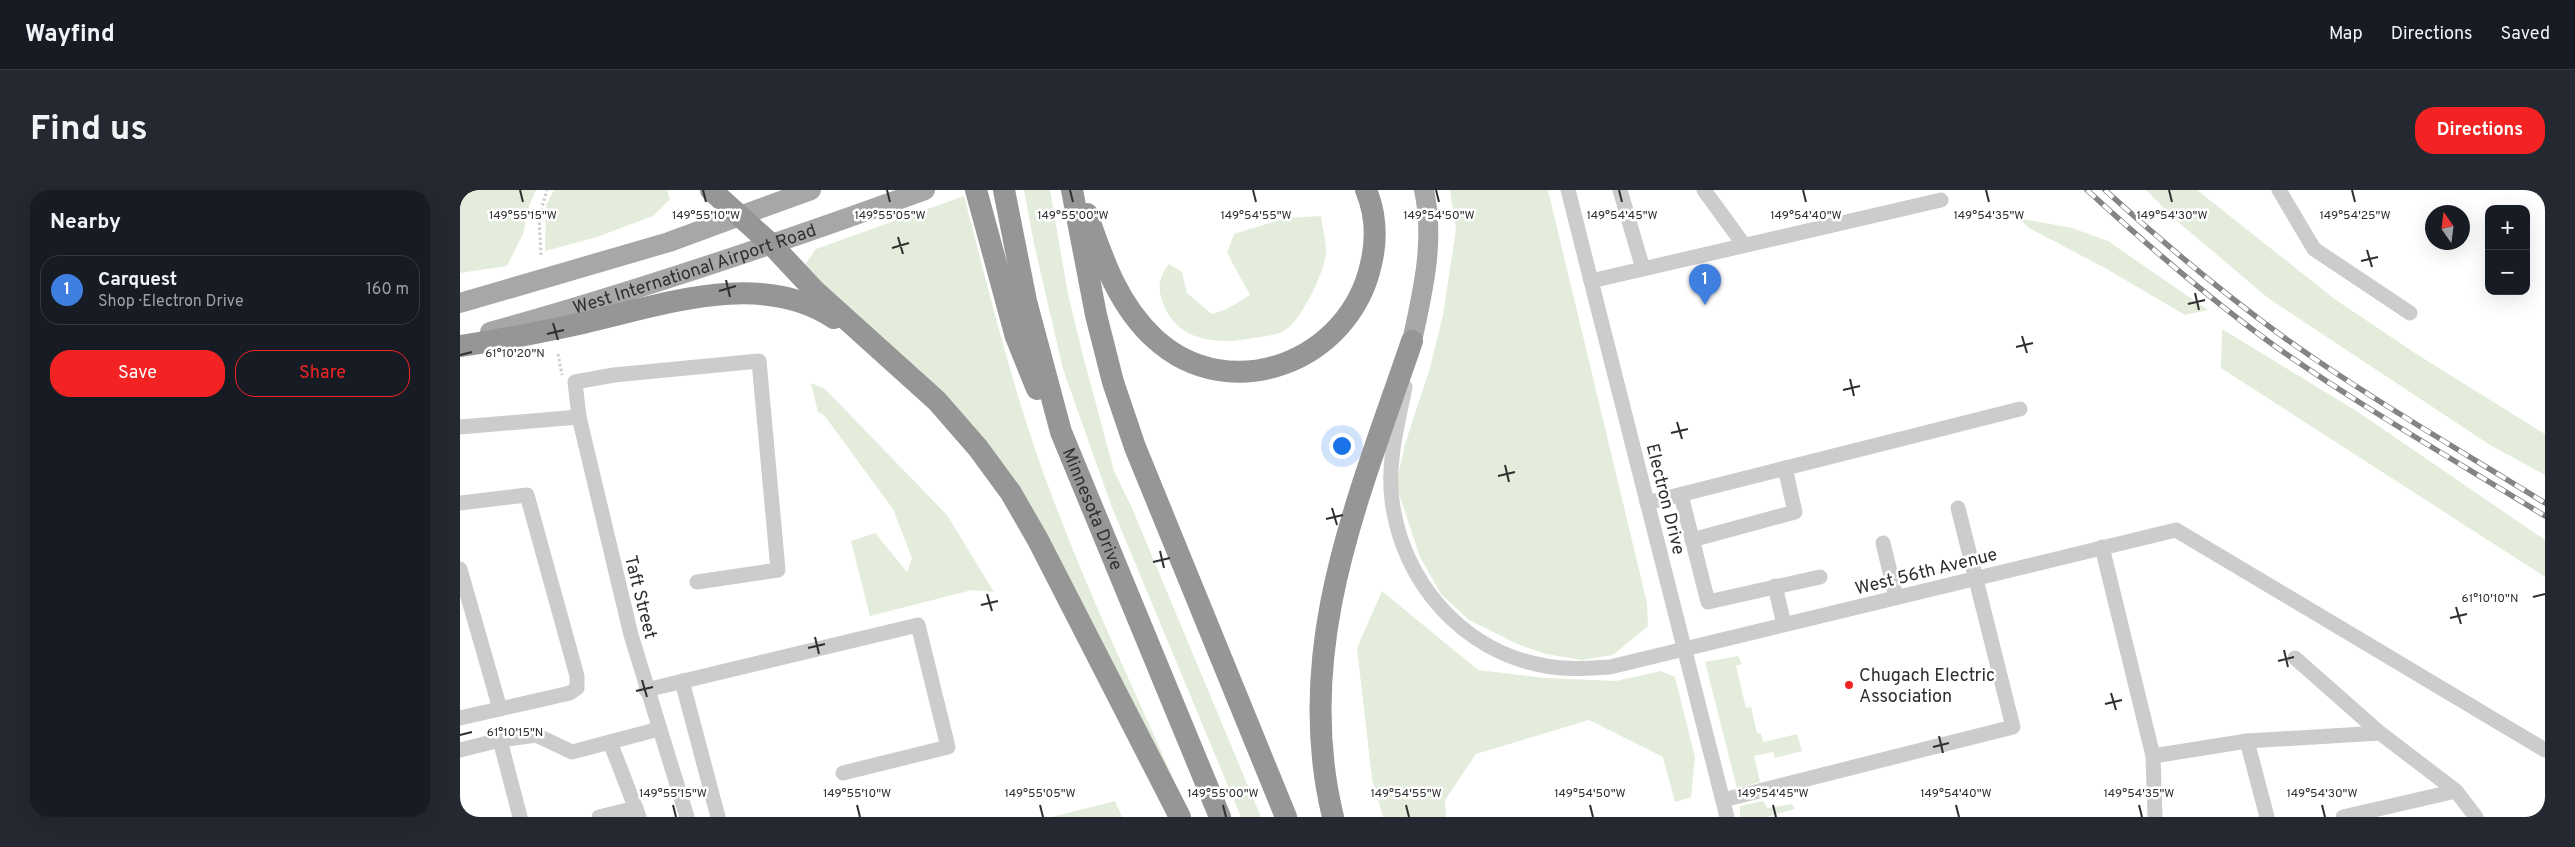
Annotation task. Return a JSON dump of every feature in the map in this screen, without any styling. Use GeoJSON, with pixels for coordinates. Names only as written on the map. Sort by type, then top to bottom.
{"type":"FeatureCollection","features":[{"type":"Feature","properties":{"kind":"highway"},"geometry":{"type":"LineString","coordinates":[[711,190],[772,245],[815,291],[937,401],[978,448],[1011,493],[1062,584],[1180,817]]}},
{"type":"Feature","properties":{"kind":"highway"},"geometry":{"type":"LineString","coordinates":[[976,190],[1016,337],[1037,389],[1061,432]]}},
{"type":"Feature","properties":{"kind":"highway","name":"Minnesota Drive"},"geometry":{"type":"LineString","coordinates":[[1004,190],[1026,301],[1061,432],[1220,817]]}},
{"type":"Feature","properties":{"kind":"highway"},"geometry":{"type":"LineString","coordinates":[[1072,190],[1096,315],[1113,382],[1135,447],[1286,817]]}},
{"type":"Feature","properties":{"kind":"highway"},"geometry":{"type":"LineString","coordinates":[[1079,190],[1109,275],[1122,299],[1139,322],[1156,340],[1179,355],[1198,364],[1239,371],[1270,368],[1307,354],[1329,339],[1344,323],[1359,302],[1368,280],[1374,250],[1374,222],[1366,190]]}},
{"type":"Feature","properties":{"kind":"highway"},"geometry":{"type":"LineString","coordinates":[[460,346],[540,332],[654,305],[716,295],[743,294],[782,297],[806,304],[827,313],[874,344]]}},
{"type":"Feature","properties":{"kind":"highway"},"geometry":{"type":"LineString","coordinates":[[1333,817],[1324,768],[1320,724],[1322,648],[1329,604],[1350,528],[1412,341]]}},
{"type":"Feature","properties":{"kind":"main road","name":"West International Airport Road"},"geometry":{"type":"LineString","coordinates":[[460,303],[611,260],[741,217],[811,190]]}},
{"type":"Feature","properties":{"kind":"main road","name":"West International Airport Road"},"geometry":{"type":"LineString","coordinates":[[460,341],[577,308],[772,245],[925,190]]}},
{"type":"Feature","properties":{"kind":"main road"},"geometry":{"type":"LineString","coordinates":[[1412,341],[1425,278],[1429,242],[1424,190]]}},
{"type":"Feature","properties":{"kind":"street","name":"Electron Drive"},"geometry":{"type":"LineString","coordinates":[[1568,190],[1727,817]]}},
{"type":"Feature","properties":{"kind":"street"},"geometry":{"type":"LineString","coordinates":[[1620,190],[1643,268]]}},
{"type":"Feature","properties":{"kind":"street"},"geometry":{"type":"LineString","coordinates":[[1704,190],[1744,245]]}},
{"type":"Feature","properties":{"kind":"street"},"geometry":{"type":"LineString","coordinates":[[2279,190],[2314,249],[2410,313]]}},
{"type":"Feature","properties":{"kind":"street"},"geometry":{"type":"LineString","coordinates":[[1591,281],[1941,200]]}},
{"type":"Feature","properties":{"kind":"street","name":"West 56th Avenue"},"geometry":{"type":"LineString","coordinates":[[1412,341],[1392,455],[1392,500],[1406,552],[1417,577],[1449,618],[1495,650],[1545,666],[1574,669],[1610,667],[2176,530],[2545,750]]}},
{"type":"Feature","properties":{"kind":"street","name":"Taft Street"},"geometry":{"type":"LineString","coordinates":[[687,817],[646,690],[603,523],[579,417],[575,382],[614,375],[759,361],[778,570],[697,582]]}},
{"type":"Feature","properties":{"kind":"street"},"geometry":{"type":"LineString","coordinates":[[1647,503],[2020,409]]}},
{"type":"Feature","properties":{"kind":"street"},"geometry":{"type":"LineString","coordinates":[[460,427],[579,417]]}},
{"type":"Feature","properties":{"kind":"street"},"geometry":{"type":"LineString","coordinates":[[1692,540],[1795,512],[1785,468]]}},
{"type":"Feature","properties":{"kind":"street"},"geometry":{"type":"LineString","coordinates":[[460,503],[527,495],[577,676],[577,688],[570,693],[460,718]]}},
{"type":"Feature","properties":{"kind":"street"},"geometry":{"type":"LineString","coordinates":[[1681,495],[1708,602],[1820,576]]}},
{"type":"Feature","properties":{"kind":"street"},"geometry":{"type":"LineString","coordinates":[[1723,800],[2014,727],[1958,508]]}},
{"type":"Feature","properties":{"kind":"street"},"geometry":{"type":"LineString","coordinates":[[1884,543],[1896,597]]}},
{"type":"Feature","properties":{"kind":"street"},"geometry":{"type":"LineString","coordinates":[[2102,547],[2153,756],[2155,817]]}},
{"type":"Feature","properties":{"kind":"street"},"geometry":{"type":"LineString","coordinates":[[460,570],[464,599],[500,709]]}},
{"type":"Feature","properties":{"kind":"street"},"geometry":{"type":"LineString","coordinates":[[1774,586],[1784,624]]}},
{"type":"Feature","properties":{"kind":"street"},"geometry":{"type":"LineString","coordinates":[[646,690],[918,625],[948,747],[843,773]]}},
{"type":"Feature","properties":{"kind":"street"},"geometry":{"type":"LineString","coordinates":[[2295,658],[2380,733],[2456,792],[2476,817]]}},
{"type":"Feature","properties":{"kind":"street"},"geometry":{"type":"LineString","coordinates":[[682,681],[718,817]]}},
{"type":"Feature","properties":{"kind":"street"},"geometry":{"type":"LineString","coordinates":[[460,750],[500,740],[536,735],[572,752],[659,729]]}},
{"type":"Feature","properties":{"kind":"street"},"geometry":{"type":"LineString","coordinates":[[2153,756],[2247,741],[2380,733]]}},
{"type":"Feature","properties":{"kind":"street"},"geometry":{"type":"LineString","coordinates":[[500,740],[520,817]]}},
{"type":"Feature","properties":{"kind":"street"},"geometry":{"type":"LineString","coordinates":[[2247,741],[2267,817]]}},
{"type":"Feature","properties":{"kind":"street"},"geometry":{"type":"LineString","coordinates":[[600,817],[637,812],[610,742]]}},
{"type":"Feature","properties":{"kind":"street"},"geometry":{"type":"LineString","coordinates":[[2343,817],[2456,792]]}},
{"type":"Feature","properties":{"kind":"path"},"geometry":{"type":"LineString","coordinates":[[541,255],[539,217],[547,190]]}},
{"type":"Feature","properties":{"kind":"green space"},"geometry":{"type":"Polygon","coordinates":[[[466,190],[536,190],[529,206],[523,234],[507,266],[460,273],[460,199],[466,190]]]}},
{"type":"Feature","properties":{"kind":"green space"},"geometry":{"type":"Polygon","coordinates":[[[554,190],[667,190],[670,199],[653,216],[597,237],[545,251],[546,205],[554,190]]]}},
{"type":"Feature","properties":{"kind":"green space"},"geometry":{"type":"Polygon","coordinates":[[[1024,190],[1050,190],[1068,294],[1114,471],[1132,508],[1261,817],[1241,817],[1111,505],[1063,369],[1034,244],[1024,190]]]}},
{"type":"Feature","properties":{"kind":"green space"},"geometry":{"type":"Polygon","coordinates":[[[1450,190],[1548,190],[1647,603],[1648,626],[1613,655],[1581,660],[1546,654],[1517,644],[1469,620],[1441,594],[1420,557],[1396,485],[1405,444],[1430,368],[1443,315],[1456,229],[1450,190]]]}},
{"type":"Feature","properties":{"kind":"green space"},"geometry":{"type":"Polygon","coordinates":[[[2146,190],[2197,190],[2336,300],[2418,355],[2545,434],[2545,475],[2490,445],[2268,298],[2177,221],[2146,190]]]}},
{"type":"Feature","properties":{"kind":"green space"},"geometry":{"type":"Polygon","coordinates":[[[964,196],[1016,390],[1041,466],[1070,544],[1103,622],[1190,817],[1028,509],[804,266],[816,249],[964,196]]]}},
{"type":"Feature","properties":{"kind":"green space"},"geometry":{"type":"Polygon","coordinates":[[[1321,216],[1326,254],[1321,273],[1303,309],[1289,327],[1282,332],[1245,340],[1216,341],[1190,334],[1179,327],[1170,317],[1160,292],[1161,278],[1169,264],[1182,272],[1187,293],[1212,314],[1227,309],[1250,295],[1227,253],[1234,234],[1286,218],[1321,216]]]}},
{"type":"Feature","properties":{"kind":"green space"},"geometry":{"type":"Polygon","coordinates":[[[2018,218],[2072,228],[2108,241],[2208,310],[2185,315],[2105,268],[2029,228],[2018,218]]]}},
{"type":"Feature","properties":{"kind":"green space"},"geometry":{"type":"Polygon","coordinates":[[[2222,329],[2358,412],[2545,540],[2545,577],[2221,368],[2222,329]]]}},
{"type":"Feature","properties":{"kind":"green space"},"geometry":{"type":"Polygon","coordinates":[[[811,383],[825,389],[947,515],[994,592],[972,590],[870,616],[851,541],[875,533],[907,572],[912,558],[893,509],[824,415],[818,412],[811,383]]]}},
{"type":"Feature","properties":{"kind":"green space"},"geometry":{"type":"Polygon","coordinates":[[[1382,591],[1478,670],[1546,678],[1616,681],[1661,671],[1675,677],[1695,757],[1691,797],[1675,802],[1663,757],[1589,720],[1476,754],[1445,800],[1446,817],[1383,817],[1372,779],[1357,648],[1382,591]]]}},
{"type":"Feature","properties":{"kind":"green space"},"geometry":{"type":"Polygon","coordinates":[[[1738,656],[1742,664],[1736,666],[1746,708],[1751,707],[1757,733],[1761,733],[1763,742],[1797,734],[1802,751],[1775,758],[1773,752],[1754,756],[1760,782],[1737,788],[1705,662],[1738,656]]]}},
{"type":"Feature","properties":{"kind":"green space"},"geometry":{"type":"Polygon","coordinates":[[[1115,801],[1122,817],[1052,817],[1115,801]]]}},
{"type":"Feature","properties":{"kind":"green space"},"geometry":{"type":"Polygon","coordinates":[[[1763,801],[1767,808],[1792,804],[1795,809],[1766,817],[1740,817],[1740,806],[1763,801]]]}},
{"type":"Feature","properties":{"kind":"railway"},"geometry":{"type":"LineString","coordinates":[[2087,190],[2133,232],[2229,312],[2279,349],[2377,414],[2545,516]]}},
{"type":"Feature","properties":{"kind":"railway"},"geometry":{"type":"LineString","coordinates":[[2105,190],[2194,267],[2286,339],[2381,403],[2545,503]]}},
{"type":"Feature","properties":{"kind":"place","name":"Carquest"},"geometry":{"type":"Point","coordinates":[1705,305]}},
{"type":"Feature","properties":{"kind":"place","name":"Chugach Electric Association"},"geometry":{"type":"Point","coordinates":[1849,685]}}]}
